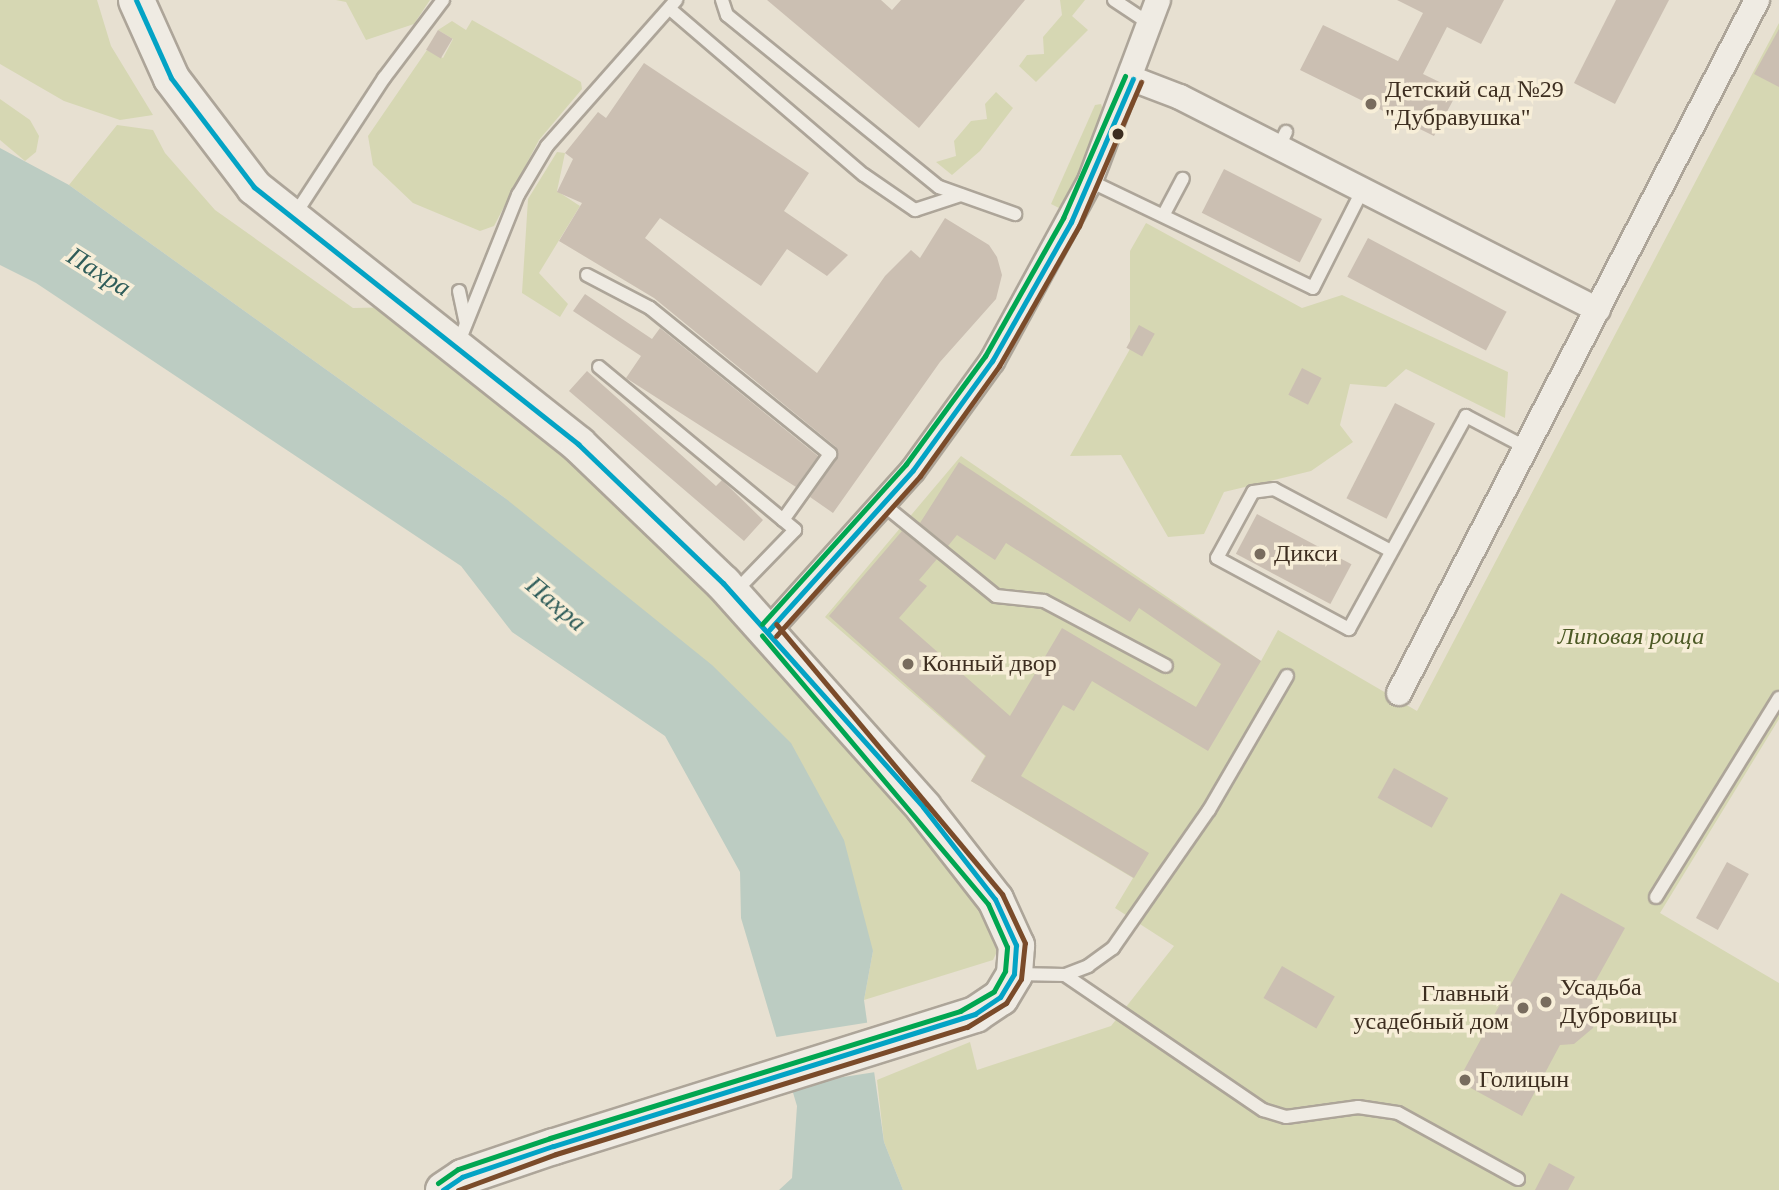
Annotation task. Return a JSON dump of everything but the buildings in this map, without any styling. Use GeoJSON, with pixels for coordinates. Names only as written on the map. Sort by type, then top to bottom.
{"type":"FeatureCollection","features":[{"type":"Feature","properties":{"kind":"main road"},"geometry":{"type":"LineString","coordinates":[[136,0],[171,78],[195,115],[254,187],[292,220],[461,335],[734,593],[769,630],[995,898],[1016,945],[1014,974],[1000,997],[964,1019],[553,1146],[462,1177],[443,1190]]}},
{"type":"Feature","properties":{"kind":"street"},"geometry":{"type":"LineString","coordinates":[[769,630],[884,505],[992,361],[1090,181],[1133,79],[1158,0]]}},
{"type":"Feature","properties":{"kind":"street"},"geometry":{"type":"LineString","coordinates":[[1399,693],[1757,0]]}},
{"type":"Feature","properties":{"kind":"street"},"geometry":{"type":"LineString","coordinates":[[1133,79],[1282,141],[1361,193],[1398,201],[1598,310]]}},
{"type":"Feature","properties":{"kind":"lane"},"geometry":{"type":"LineString","coordinates":[[292,220],[384,78],[443,0]]}},
{"type":"Feature","properties":{"kind":"lane"},"geometry":{"type":"LineString","coordinates":[[722,0],[727,15],[939,187],[1014,214]]}},
{"type":"Feature","properties":{"kind":"lane"},"geometry":{"type":"LineString","coordinates":[[1115,1],[1150,24]]}},
{"type":"Feature","properties":{"kind":"lane"},"geometry":{"type":"LineString","coordinates":[[461,335],[518,195],[547,146],[673,4],[864,175],[915,210],[962,195]]}},
{"type":"Feature","properties":{"kind":"lane"},"geometry":{"type":"LineString","coordinates":[[1164,214],[1183,178]]}},
{"type":"Feature","properties":{"kind":"lane"},"geometry":{"type":"LineString","coordinates":[[1090,181],[1164,214],[1313,288],[1361,193]]}},
{"type":"Feature","properties":{"kind":"lane"},"geometry":{"type":"LineString","coordinates":[[587,275],[650,308],[830,454],[783,520]]}},
{"type":"Feature","properties":{"kind":"lane"},"geometry":{"type":"LineString","coordinates":[[459,291],[461,335]]}},
{"type":"Feature","properties":{"kind":"lane"},"geometry":{"type":"LineString","coordinates":[[598,367],[795,530],[734,593]]}},
{"type":"Feature","properties":{"kind":"lane"},"geometry":{"type":"LineString","coordinates":[[1391,551],[1274,489],[1253,492],[1217,558],[1349,629],[1466,416],[1527,447]]}},
{"type":"Feature","properties":{"kind":"lane"},"geometry":{"type":"LineString","coordinates":[[884,505],[996,596],[1044,601],[1166,666]]}},
{"type":"Feature","properties":{"kind":"lane"},"geometry":{"type":"LineString","coordinates":[[1014,974],[1065,975],[1088,967],[1113,948],[1209,810],[1287,676]]}},
{"type":"Feature","properties":{"kind":"lane"},"geometry":{"type":"LineString","coordinates":[[1656,897],[1779,698]]}},
{"type":"Feature","properties":{"kind":"lane"},"geometry":{"type":"LineString","coordinates":[[1065,975],[1263,1110],[1286,1117],[1358,1108],[1398,1113],[1518,1179]]}},
{"type":"Feature","properties":{"kind":"green space"},"geometry":{"type":"Polygon","coordinates":[[[0,0],[97,0],[111,46],[153,115],[120,120],[64,101],[0,64],[0,0]]]}},
{"type":"Feature","properties":{"kind":"green space"},"geometry":{"type":"Polygon","coordinates":[[[336,0],[430,0],[414,24],[366,40],[346,2],[336,0]]]}},
{"type":"Feature","properties":{"kind":"green space"},"geometry":{"type":"Polygon","coordinates":[[[1060,0],[1085,0],[1072,16],[1088,30],[1036,82],[1019,66],[1027,55],[1044,54],[1043,37],[1062,15],[1060,0]]]}},
{"type":"Feature","properties":{"kind":"green space"},"geometry":{"type":"Polygon","coordinates":[[[472,20],[581,82],[582,89],[539,140],[494,226],[480,231],[413,203],[373,165],[368,136],[427,50],[443,58],[453,39],[438,30],[452,21],[466,30],[472,20]]]}},
{"type":"Feature","properties":{"kind":"green space","name":"Усадьба Дубровицы"},"geometry":{"type":"Polygon","coordinates":[[[1779,23],[1779,719],[1660,913],[1779,983],[1779,1190],[903,1190],[884,1142],[877,1080],[970,1042],[977,1070],[1111,1026],[1174,946],[1115,908],[1133,878],[971,781],[985,756],[825,617],[961,456],[1261,661],[1278,630],[1417,711],[1779,23]]]}},
{"type":"Feature","properties":{"kind":"green space"},"geometry":{"type":"Polygon","coordinates":[[[996,92],[1013,108],[980,151],[952,175],[936,162],[956,156],[954,141],[971,121],[987,119],[985,104],[996,92]]]}},
{"type":"Feature","properties":{"kind":"green space"},"geometry":{"type":"Polygon","coordinates":[[[0,99],[30,120],[39,136],[36,152],[25,161],[0,140],[0,99]]]}},
{"type":"Feature","properties":{"kind":"green space"},"geometry":{"type":"Polygon","coordinates":[[[1101,104],[1106,117],[1063,210],[1051,204],[1095,105],[1101,104]]]}},
{"type":"Feature","properties":{"kind":"green space"},"geometry":{"type":"Polygon","coordinates":[[[117,125],[153,130],[165,153],[215,210],[353,308],[405,307],[578,444],[1010,924],[993,960],[864,1000],[873,951],[505,498],[69,185],[117,125]]]}},
{"type":"Feature","properties":{"kind":"green space"},"geometry":{"type":"Polygon","coordinates":[[[557,152],[565,153],[557,191],[580,206],[539,273],[568,304],[560,317],[522,293],[528,199],[557,152]]]}},
{"type":"Feature","properties":{"kind":"green space"},"geometry":{"type":"Polygon","coordinates":[[[1146,223],[1302,308],[1342,295],[1508,372],[1505,418],[1406,369],[1386,387],[1350,384],[1340,425],[1353,442],[1311,471],[1224,492],[1204,534],[1168,537],[1121,455],[1070,456],[1130,349],[1130,251],[1146,223]]]}},
{"type":"Feature","properties":{"kind":"water","name":"Пахра"},"geometry":{"type":"Polygon","coordinates":[[[0,148],[69,185],[505,498],[712,665],[791,743],[844,840],[873,951],[864,1000],[884,1142],[903,1190],[779,1190],[792,1178],[797,1106],[741,918],[740,872],[665,736],[512,632],[461,566],[36,283],[0,265],[0,148]]]}},
{"type":"Feature","properties":{"kind":"pier"},"geometry":{"type":"Polygon","coordinates":[[[871,1022],[879,1071],[781,1087],[773,1037],[871,1022]]]}},
{"type":"Feature","properties":{"kind":"transit line"},"geometry":{"type":"LineString","coordinates":[[136,0],[171,78],[254,187],[578,444],[723,583],[923,807],[995,899],[1016,945],[1014,974],[1000,997],[975,1014],[553,1146],[462,1177],[443,1190]]}},
{"type":"Feature","properties":{"kind":"transit line"},"geometry":{"type":"LineString","coordinates":[[762,624],[906,464],[985,356],[1063,218],[1125,76]]}},
{"type":"Feature","properties":{"kind":"transit line"},"geometry":{"type":"LineString","coordinates":[[769,630],[913,470],[992,361],[1071,222],[1133,79]]}},
{"type":"Feature","properties":{"kind":"transit line"},"geometry":{"type":"LineString","coordinates":[[776,636],[920,476],[999,366],[1079,226],[1141,82]]}},
{"type":"Feature","properties":{"kind":"transit line"},"geometry":{"type":"LineString","coordinates":[[458,1190],[556,1154],[967,1027],[1006,1003],[1021,979],[1025,943],[1002,894],[776,624]]}},
{"type":"Feature","properties":{"kind":"transit line"},"geometry":{"type":"LineString","coordinates":[[438,1183],[458,1169],[550,1138],[960,1011],[994,991],[1005,971],[1007,947],[988,904],[762,636]]}},
{"type":"Feature","properties":{"kind":"place","name":"Детский сад №29 \"Дубравушка\""},"geometry":{"type":"Point","coordinates":[1371,104]}},
{"type":"Feature","properties":{"kind":"place","name":"Дикси"},"geometry":{"type":"Point","coordinates":[1260,554]}},
{"type":"Feature","properties":{"kind":"place","name":"Конный двор"},"geometry":{"type":"Point","coordinates":[908,664]}},
{"type":"Feature","properties":{"kind":"place","name":"Усадьба Дубровицы"},"geometry":{"type":"Point","coordinates":[1546,1002]}},
{"type":"Feature","properties":{"kind":"place","name":"Главный усадебный дом"},"geometry":{"type":"Point","coordinates":[1523,1008]}},
{"type":"Feature","properties":{"kind":"place","name":"Голицын"},"geometry":{"type":"Point","coordinates":[1465,1080]}},
{"type":"Feature","properties":{"kind":"park label","name":"Липовая роща"},"geometry":{"type":"Point","coordinates":[1631,637]}}]}
